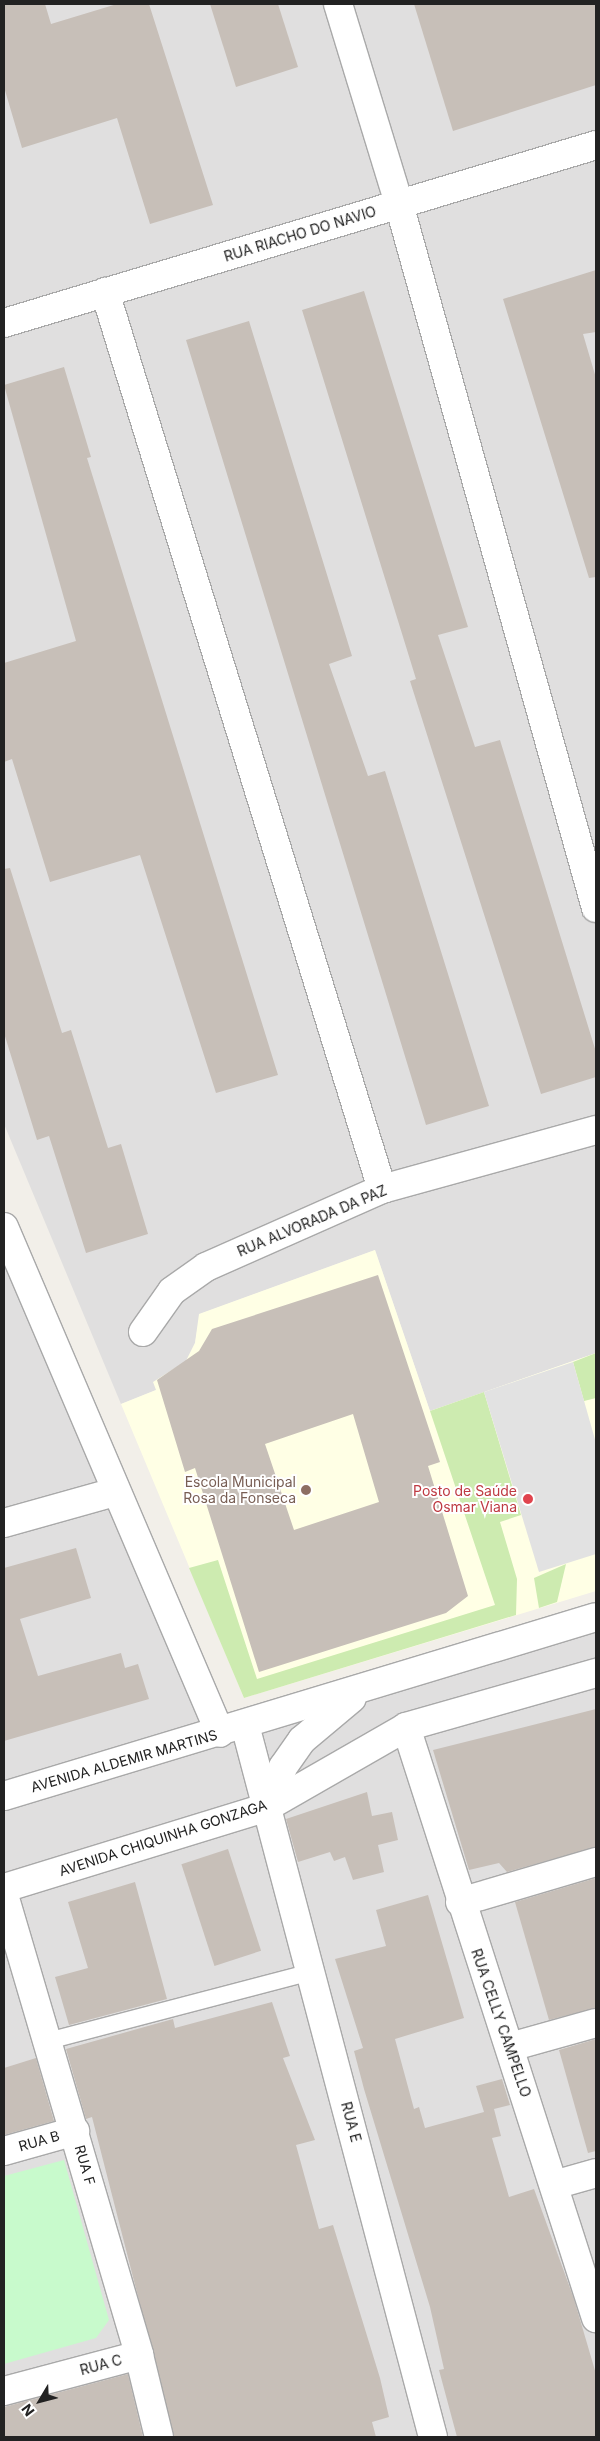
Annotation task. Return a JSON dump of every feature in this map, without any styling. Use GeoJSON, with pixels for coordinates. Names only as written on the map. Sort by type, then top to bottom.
{"type":"FeatureCollection","features":[{"type":"Feature","properties":{"kind":"street"},"geometry":{"type":"LineString","coordinates":[[338,4],[399,204],[596,908]]}},
{"type":"Feature","properties":{"kind":"street","name":"RUA RIACHO DO NAVIO"},"geometry":{"type":"LineString","coordinates":[[4,323],[596,145]]}},
{"type":"Feature","properties":{"kind":"street"},"geometry":{"type":"LineString","coordinates":[[105,292],[382,1189]]}},
{"type":"Feature","properties":{"kind":"street","name":"RUA ALVORADA DA PAZ"},"geometry":{"type":"LineString","coordinates":[[143,1332],[188,1276],[382,1189],[596,1130]]}},
{"type":"Feature","properties":{"kind":"street","name":"RUA E"},"geometry":{"type":"LineString","coordinates":[[4,1227],[114,1492],[232,1729],[267,1807],[434,2437]]}},
{"type":"Feature","properties":{"kind":"street"},"geometry":{"type":"LineString","coordinates":[[4,1523],[114,1492]]}},
{"type":"Feature","properties":{"kind":"street"},"geometry":{"type":"LineString","coordinates":[[232,1729],[596,1617]]}},
{"type":"Feature","properties":{"kind":"street","name":"AVENIDA CHIQUINHA GONZAGA"},"geometry":{"type":"LineString","coordinates":[[4,1888],[267,1807],[406,1727],[596,1673]]}},
{"type":"Feature","properties":{"kind":"street"},"geometry":{"type":"LineString","coordinates":[[267,1807],[283,1767],[302,1740],[366,1688]]}},
{"type":"Feature","properties":{"kind":"street","name":"RUA CELLY CAMPELLO"},"geometry":{"type":"LineString","coordinates":[[406,1727],[460,1902],[510,2047],[596,2318]]}},
{"type":"Feature","properties":{"kind":"street","name":"AVENIDA ALDEMIR MARTINS"},"geometry":{"type":"LineString","coordinates":[[4,1796],[232,1729]]}},
{"type":"Feature","properties":{"kind":"street"},"geometry":{"type":"LineString","coordinates":[[460,1902],[596,1862]]}},
{"type":"Feature","properties":{"kind":"street","name":"RUA F"},"geometry":{"type":"LineString","coordinates":[[4,1895],[140,2355],[159,2437]]}},
{"type":"Feature","properties":{"kind":"street"},"geometry":{"type":"LineString","coordinates":[[510,2047],[596,2023]]}},
{"type":"Feature","properties":{"kind":"street","name":"RUA B"},"geometry":{"type":"LineString","coordinates":[[4,2150],[75,2131]]}},
{"type":"Feature","properties":{"kind":"street"},"geometry":{"type":"LineString","coordinates":[[554,2185],[596,2173]]}},
{"type":"Feature","properties":{"kind":"street","name":"RUA C"},"geometry":{"type":"LineString","coordinates":[[4,2391],[140,2355]]}},
{"type":"Feature","properties":{"kind":"lane"},"geometry":{"type":"LineString","coordinates":[[48,2041],[311,1972]]}},
{"type":"Feature","properties":{"kind":"shaded area"},"geometry":{"type":"Polygon","coordinates":[[[4,4],[596,4],[596,1353],[430,1411],[375,1250],[200,1314],[195,1343],[186,1361],[156,1390],[121,1404],[4,1124],[4,4]]]}},
{"type":"Feature","properties":{"kind":"shaded area"},"geometry":{"type":"Polygon","coordinates":[[[4,1227],[219,1732],[596,1606],[596,2437],[4,2437],[4,1227]]]}},
{"type":"Feature","properties":{"kind":"shaded area","name":"Escola Municipal Rosa da Fonseca"},"geometry":{"type":"Polygon","coordinates":[[[375,1250],[430,1411],[596,1353],[596,1591],[244,1698],[121,1404],[156,1390],[153,1382],[186,1361],[195,1343],[199,1314],[375,1250]]]}},
{"type":"Feature","properties":{"kind":"shaded area"},"geometry":{"type":"Polygon","coordinates":[[[573,1362],[596,1443],[596,1554],[539,1572],[484,1392],[573,1362]]]}},
{"type":"Feature","properties":{"kind":"green space"},"geometry":{"type":"Polygon","coordinates":[[[596,1353],[596,1398],[584,1401],[573,1362],[596,1353]]]}},
{"type":"Feature","properties":{"kind":"green space"},"geometry":{"type":"Polygon","coordinates":[[[484,1392],[521,1515],[500,1522],[517,1579],[516,1615],[244,1698],[189,1568],[218,1560],[257,1679],[495,1605],[430,1411],[484,1392]]]}},
{"type":"Feature","properties":{"kind":"green space"},"geometry":{"type":"Polygon","coordinates":[[[566,1564],[557,1602],[539,1608],[534,1578],[566,1564]]]}},
{"type":"Feature","properties":{"kind":"green space"},"geometry":{"type":"Polygon","coordinates":[[[64,2160],[109,2320],[96,2338],[4,2364],[4,2176],[64,2160]]]}},
{"type":"Feature","properties":{"kind":"building"},"geometry":{"type":"Polygon","coordinates":[[[4,4],[45,4],[51,24],[117,4],[149,4],[213,205],[150,224],[117,118],[22,148],[4,87],[4,4]]]}},
{"type":"Feature","properties":{"kind":"building"},"geometry":{"type":"Polygon","coordinates":[[[210,4],[278,4],[298,67],[236,87],[210,4]]]}},
{"type":"Feature","properties":{"kind":"building"},"geometry":{"type":"Polygon","coordinates":[[[414,4],[596,4],[596,85],[453,131],[414,4]]]}},
{"type":"Feature","properties":{"kind":"building"},"geometry":{"type":"Polygon","coordinates":[[[596,270],[596,332],[583,334],[596,378],[596,577],[589,578],[503,299],[596,270]]]}},
{"type":"Feature","properties":{"kind":"building"},"geometry":{"type":"Polygon","coordinates":[[[364,291],[468,627],[438,635],[475,747],[500,740],[596,1052],[596,1077],[541,1094],[410,681],[416,679],[302,310],[364,291]]]}},
{"type":"Feature","properties":{"kind":"building"},"geometry":{"type":"Polygon","coordinates":[[[249,321],[352,656],[329,664],[368,776],[385,771],[489,1106],[426,1125],[186,340],[249,321]]]}},
{"type":"Feature","properties":{"kind":"building"},"geometry":{"type":"Polygon","coordinates":[[[64,367],[91,457],[87,458],[278,1075],[216,1093],[140,855],[50,882],[12,759],[4,762],[4,663],[76,641],[4,385],[64,367]]]}},
{"type":"Feature","properties":{"kind":"building"},"geometry":{"type":"Polygon","coordinates":[[[10,868],[62,1033],[71,1030],[108,1148],[121,1144],[148,1234],[86,1253],[49,1136],[37,1140],[4,1033],[4,869],[10,868]]]}},
{"type":"Feature","properties":{"kind":"building","name":"Escola Municipal Rosa da Fonseca"},"geometry":{"type":"Polygon","coordinates":[[[378,1275],[440,1462],[428,1466],[468,1596],[446,1613],[259,1672],[195,1468],[185,1472],[157,1380],[199,1351],[212,1329],[378,1275]],[[353,1414],[265,1444],[294,1530],[379,1502],[353,1414]]]}},
{"type":"Feature","properties":{"kind":"building"},"geometry":{"type":"Polygon","coordinates":[[[76,1548],[91,1598],[20,1619],[38,1676],[121,1653],[125,1668],[138,1664],[149,1699],[4,1741],[4,1568],[76,1548]]]}},
{"type":"Feature","properties":{"kind":"building"},"geometry":{"type":"Polygon","coordinates":[[[596,1709],[596,1847],[507,1872],[499,1863],[469,1870],[433,1750],[596,1709]]]}},
{"type":"Feature","properties":{"kind":"building"},"geometry":{"type":"Polygon","coordinates":[[[367,1792],[372,1816],[392,1812],[398,1840],[378,1845],[384,1872],[353,1880],[345,1857],[334,1861],[330,1852],[298,1862],[286,1819],[367,1792]]]}},
{"type":"Feature","properties":{"kind":"building"},"geometry":{"type":"Polygon","coordinates":[[[228,1849],[261,1951],[214,1966],[181,1864],[228,1849]]]}},
{"type":"Feature","properties":{"kind":"building"},"geometry":{"type":"Polygon","coordinates":[[[596,1878],[596,2008],[549,2020],[515,1902],[596,1878]]]}},
{"type":"Feature","properties":{"kind":"building"},"geometry":{"type":"Polygon","coordinates":[[[135,1882],[167,1999],[69,2025],[55,1977],[88,1968],[68,1902],[135,1882]]]}},
{"type":"Feature","properties":{"kind":"building"},"geometry":{"type":"Polygon","coordinates":[[[428,1895],[464,2018],[395,2039],[414,2109],[419,2107],[425,2128],[484,2112],[476,2086],[502,2079],[510,2105],[494,2109],[501,2136],[492,2138],[509,2197],[534,2189],[574,2299],[596,2374],[596,2437],[457,2437],[439,2370],[444,2369],[430,2307],[364,2089],[354,2051],[363,2048],[335,1959],[386,1946],[376,1910],[428,1895]]]}},
{"type":"Feature","properties":{"kind":"building"},"geometry":{"type":"Polygon","coordinates":[[[272,2002],[290,2056],[283,2058],[315,2140],[296,2145],[319,2229],[333,2225],[380,2378],[389,2417],[372,2422],[376,2437],[174,2437],[92,2117],[86,2119],[66,2049],[173,2019],[175,2028],[272,2002]]]}},
{"type":"Feature","properties":{"kind":"building"},"geometry":{"type":"Polygon","coordinates":[[[596,2039],[596,2151],[588,2153],[559,2050],[596,2039]]]}},
{"type":"Feature","properties":{"kind":"building"},"geometry":{"type":"Polygon","coordinates":[[[36,2058],[54,2121],[4,2135],[4,2068],[36,2058]]]}},
{"type":"Feature","properties":{"kind":"building"},"geometry":{"type":"Polygon","coordinates":[[[128,2374],[143,2437],[4,2437],[4,2407],[128,2374]]]}},
{"type":"Feature","properties":{"kind":"place","name":"Escola Municipal Rosa da Fonseca"},"geometry":{"type":"Point","coordinates":[306,1490]}},
{"type":"Feature","properties":{"kind":"place","name":"Posto de Saúde Osmar Viana"},"geometry":{"type":"Point","coordinates":[528,1499]}}]}
